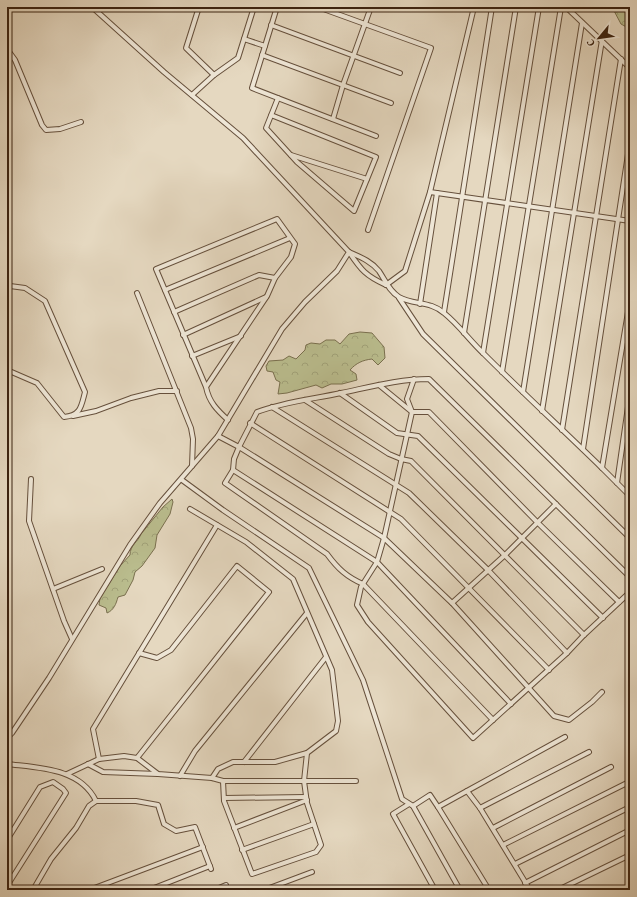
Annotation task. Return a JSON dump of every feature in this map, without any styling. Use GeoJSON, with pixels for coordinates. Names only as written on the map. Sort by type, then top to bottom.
{"type":"FeatureCollection","features":[{"type":"Feature","properties":{"kind":"lane"},"geometry":{"type":"LineString","coordinates":[[92,7],[164,72],[243,138],[349,252],[360,268],[372,279],[386,285],[399,297],[423,334],[630,538]]}},
{"type":"Feature","properties":{"kind":"lane"},"geometry":{"type":"LineString","coordinates":[[199,7],[186,48],[214,75]]}},
{"type":"Feature","properties":{"kind":"lane"},"geometry":{"type":"LineString","coordinates":[[192,96],[214,75],[238,58],[254,7]]}},
{"type":"Feature","properties":{"kind":"lane"},"geometry":{"type":"LineString","coordinates":[[277,7],[252,88],[376,136]]}},
{"type":"Feature","properties":{"kind":"lane"},"geometry":{"type":"LineString","coordinates":[[318,7],[431,48],[368,230]]}},
{"type":"Feature","properties":{"kind":"lane"},"geometry":{"type":"LineString","coordinates":[[333,119],[343,85],[371,7]]}},
{"type":"Feature","properties":{"kind":"lane"},"geometry":{"type":"LineString","coordinates":[[386,285],[405,271],[430,192],[474,7]]}},
{"type":"Feature","properties":{"kind":"lane"},"geometry":{"type":"LineString","coordinates":[[444,312],[492,7]]}},
{"type":"Feature","properties":{"kind":"lane"},"geometry":{"type":"LineString","coordinates":[[464,333],[516,7]]}},
{"type":"Feature","properties":{"kind":"lane"},"geometry":{"type":"LineString","coordinates":[[483,353],[539,7]]}},
{"type":"Feature","properties":{"kind":"lane"},"geometry":{"type":"LineString","coordinates":[[502,372],[561,7]]}},
{"type":"Feature","properties":{"kind":"lane"},"geometry":{"type":"LineString","coordinates":[[566,7],[630,68]]}},
{"type":"Feature","properties":{"kind":"lane"},"geometry":{"type":"LineString","coordinates":[[523,392],[582,23]]}},
{"type":"Feature","properties":{"kind":"lane"},"geometry":{"type":"LineString","coordinates":[[271,25],[400,73]]}},
{"type":"Feature","properties":{"kind":"lane"},"geometry":{"type":"LineString","coordinates":[[244,39],[265,46]]}},
{"type":"Feature","properties":{"kind":"lane"},"geometry":{"type":"LineString","coordinates":[[542,410],[602,40]]}},
{"type":"Feature","properties":{"kind":"lane"},"geometry":{"type":"LineString","coordinates":[[7,49],[15,60],[42,125],[46,130],[60,129],[82,122]]}},
{"type":"Feature","properties":{"kind":"lane"},"geometry":{"type":"LineString","coordinates":[[262,55],[391,103]]}},
{"type":"Feature","properties":{"kind":"lane"},"geometry":{"type":"LineString","coordinates":[[562,430],[621,59]]}},
{"type":"Feature","properties":{"kind":"lane"},"geometry":{"type":"LineString","coordinates":[[271,115],[376,157],[354,211],[297,162],[266,128],[271,115],[278,98]]}},
{"type":"Feature","properties":{"kind":"lane"},"geometry":{"type":"LineString","coordinates":[[583,449],[630,141]]}},
{"type":"Feature","properties":{"kind":"lane"},"geometry":{"type":"LineString","coordinates":[[290,154],[367,179]]}},
{"type":"Feature","properties":{"kind":"lane"},"geometry":{"type":"LineString","coordinates":[[430,192],[630,221]]}},
{"type":"Feature","properties":{"kind":"lane"},"geometry":{"type":"LineString","coordinates":[[420,304],[437,193]]}},
{"type":"Feature","properties":{"kind":"lane"},"geometry":{"type":"LineString","coordinates":[[206,388],[267,296],[275,278],[292,257],[295,244],[277,219],[156,269],[208,396],[216,410],[228,420]]}},
{"type":"Feature","properties":{"kind":"lane"},"geometry":{"type":"LineString","coordinates":[[164,290],[290,238]]}},
{"type":"Feature","properties":{"kind":"lane"},"geometry":{"type":"LineString","coordinates":[[349,252],[370,262],[379,271],[386,285]]}},
{"type":"Feature","properties":{"kind":"lane"},"geometry":{"type":"LineString","coordinates":[[7,738],[49,678],[130,545],[160,504],[218,436],[282,329],[305,302],[337,271],[349,252]]}},
{"type":"Feature","properties":{"kind":"lane"},"geometry":{"type":"LineString","coordinates":[[174,312],[259,275],[275,278]]}},
{"type":"Feature","properties":{"kind":"lane"},"geometry":{"type":"LineString","coordinates":[[7,287],[25,288],[45,301],[85,392],[81,408],[73,416]]}},
{"type":"Feature","properties":{"kind":"lane"},"geometry":{"type":"LineString","coordinates":[[137,293],[192,428],[192,466]]}},
{"type":"Feature","properties":{"kind":"lane"},"geometry":{"type":"LineString","coordinates":[[183,335],[267,296]]}},
{"type":"Feature","properties":{"kind":"lane"},"geometry":{"type":"LineString","coordinates":[[399,297],[420,304],[433,306],[444,312],[502,372],[630,496]]}},
{"type":"Feature","properties":{"kind":"lane"},"geometry":{"type":"LineString","coordinates":[[602,468],[630,300]]}},
{"type":"Feature","properties":{"kind":"lane"},"geometry":{"type":"LineString","coordinates":[[192,356],[241,336]]}},
{"type":"Feature","properties":{"kind":"lane"},"geometry":{"type":"LineString","coordinates":[[7,370],[37,383],[64,417],[96,411],[138,396],[159,391],[177,391]]}},
{"type":"Feature","properties":{"kind":"lane"},"geometry":{"type":"LineString","coordinates":[[414,379],[407,399],[412,412],[384,538],[377,562],[363,584],[357,605],[368,622],[473,738],[567,653],[630,592]]}},
{"type":"Feature","properties":{"kind":"lane"},"geometry":{"type":"LineString","coordinates":[[493,720],[363,584],[352,579],[337,567],[327,554],[225,483],[233,470],[234,459],[239,447],[257,412],[304,400],[379,385],[414,379],[429,379],[630,577]]}},
{"type":"Feature","properties":{"kind":"lane"},"geometry":{"type":"LineString","coordinates":[[379,385],[412,412],[429,412],[537,522],[619,602]]}},
{"type":"Feature","properties":{"kind":"lane"},"geometry":{"type":"LineString","coordinates":[[340,393],[397,433],[418,436],[603,618]]}},
{"type":"Feature","properties":{"kind":"lane"},"geometry":{"type":"LineString","coordinates":[[617,483],[630,393]]}},
{"type":"Feature","properties":{"kind":"lane"},"geometry":{"type":"LineString","coordinates":[[304,400],[389,454],[411,461],[584,635]]}},
{"type":"Feature","properties":{"kind":"lane"},"geometry":{"type":"LineString","coordinates":[[272,408],[409,493],[488,570],[567,653]]}},
{"type":"Feature","properties":{"kind":"lane"},"geometry":{"type":"LineString","coordinates":[[250,423],[401,519],[548,670]]}},
{"type":"Feature","properties":{"kind":"lane"},"geometry":{"type":"LineString","coordinates":[[218,436],[239,447],[384,538],[452,603],[554,716],[569,720],[602,692]]}},
{"type":"Feature","properties":{"kind":"lane"},"geometry":{"type":"LineString","coordinates":[[233,470],[377,562],[511,704]]}},
{"type":"Feature","properties":{"kind":"lane"},"geometry":{"type":"LineString","coordinates":[[31,479],[29,522],[64,621],[72,639]]}},
{"type":"Feature","properties":{"kind":"lane"},"geometry":{"type":"LineString","coordinates":[[182,480],[222,510],[309,568],[363,680],[402,799],[411,805],[460,890]]}},
{"type":"Feature","properties":{"kind":"lane"},"geometry":{"type":"LineString","coordinates":[[452,603],[505,555],[556,504]]}},
{"type":"Feature","properties":{"kind":"lane"},"geometry":{"type":"LineString","coordinates":[[190,509],[246,542],[293,579],[332,670],[338,721],[336,731],[306,753],[276,762],[233,762],[218,769],[212,778]]}},
{"type":"Feature","properties":{"kind":"lane"},"geometry":{"type":"LineString","coordinates":[[99,759],[93,730],[217,525]]}},
{"type":"Feature","properties":{"kind":"lane"},"geometry":{"type":"LineString","coordinates":[[137,758],[269,592],[237,566],[171,650],[157,658],[139,653]]}},
{"type":"Feature","properties":{"kind":"lane"},"geometry":{"type":"LineString","coordinates":[[53,589],[102,569]]}},
{"type":"Feature","properties":{"kind":"lane"},"geometry":{"type":"LineString","coordinates":[[180,776],[195,751],[307,613]]}},
{"type":"Feature","properties":{"kind":"lane"},"geometry":{"type":"LineString","coordinates":[[244,762],[326,657]]}},
{"type":"Feature","properties":{"kind":"lane"},"geometry":{"type":"LineString","coordinates":[[438,807],[565,737]]}},
{"type":"Feature","properties":{"kind":"lane"},"geometry":{"type":"LineString","coordinates":[[480,808],[589,752]]}},
{"type":"Feature","properties":{"kind":"lane"},"geometry":{"type":"LineString","coordinates":[[223,782],[224,798],[252,874],[316,852],[321,846],[306,798],[304,781],[306,753]]}},
{"type":"Feature","properties":{"kind":"lane"},"geometry":{"type":"LineString","coordinates":[[67,774],[99,759],[124,756],[137,758],[158,774]]}},
{"type":"Feature","properties":{"kind":"lane"},"geometry":{"type":"LineString","coordinates":[[7,764],[53,770],[67,774],[91,791],[96,801]]}},
{"type":"Feature","properties":{"kind":"lane"},"geometry":{"type":"LineString","coordinates":[[88,764],[103,772],[212,778],[223,782],[356,781]]}},
{"type":"Feature","properties":{"kind":"lane"},"geometry":{"type":"LineString","coordinates":[[493,828],[611,767]]}},
{"type":"Feature","properties":{"kind":"lane"},"geometry":{"type":"LineString","coordinates":[[7,840],[40,787],[53,782],[64,789],[66,793],[7,886]]}},
{"type":"Feature","properties":{"kind":"lane"},"geometry":{"type":"LineString","coordinates":[[503,845],[629,782]]}},
{"type":"Feature","properties":{"kind":"lane"},"geometry":{"type":"LineString","coordinates":[[467,791],[493,828],[530,890]]}},
{"type":"Feature","properties":{"kind":"lane"},"geometry":{"type":"LineString","coordinates":[[435,890],[393,814],[430,796],[489,890]]}},
{"type":"Feature","properties":{"kind":"lane"},"geometry":{"type":"LineString","coordinates":[[224,798],[306,798]]}},
{"type":"Feature","properties":{"kind":"lane"},"geometry":{"type":"LineString","coordinates":[[234,828],[306,798]]}},
{"type":"Feature","properties":{"kind":"lane"},"geometry":{"type":"LineString","coordinates":[[33,890],[52,859],[76,828],[89,806],[96,801],[136,800],[158,805],[164,824],[176,831],[195,827],[211,868],[149,890]]}},
{"type":"Feature","properties":{"kind":"lane"},"geometry":{"type":"LineString","coordinates":[[515,864],[630,807]]}},
{"type":"Feature","properties":{"kind":"lane"},"geometry":{"type":"LineString","coordinates":[[242,850],[314,824]]}},
{"type":"Feature","properties":{"kind":"lane"},"geometry":{"type":"LineString","coordinates":[[526,883],[630,830]]}},
{"type":"Feature","properties":{"kind":"lane"},"geometry":{"type":"LineString","coordinates":[[89,890],[203,847]]}},
{"type":"Feature","properties":{"kind":"lane"},"geometry":{"type":"LineString","coordinates":[[558,890],[630,855]]}},
{"type":"Feature","properties":{"kind":"lane"},"geometry":{"type":"LineString","coordinates":[[264,890],[312,872]]}},
{"type":"Feature","properties":{"kind":"lane"},"geometry":{"type":"LineString","coordinates":[[214,890],[226,885]]}},
{"type":"Feature","properties":{"kind":"green space"},"geometry":{"type":"Polygon","coordinates":[[[612,7],[630,7],[630,29],[621,24],[612,7]]]}},
{"type":"Feature","properties":{"kind":"green space"},"geometry":{"type":"Polygon","coordinates":[[[360,332],[372,333],[384,347],[385,358],[378,365],[372,359],[355,365],[350,370],[356,374],[357,380],[342,384],[331,384],[322,388],[316,385],[278,394],[280,382],[276,380],[273,372],[267,371],[266,366],[269,361],[283,360],[289,356],[296,359],[305,350],[306,345],[311,343],[320,344],[326,340],[335,340],[340,344],[349,334],[360,332]]]}},
{"type":"Feature","properties":{"kind":"green space"},"geometry":{"type":"Polygon","coordinates":[[[172,499],[173,502],[170,514],[157,535],[155,548],[142,566],[135,572],[133,580],[125,595],[118,597],[113,608],[107,613],[106,608],[99,605],[100,598],[120,566],[130,555],[131,549],[141,534],[163,507],[172,499]]]}}]}
